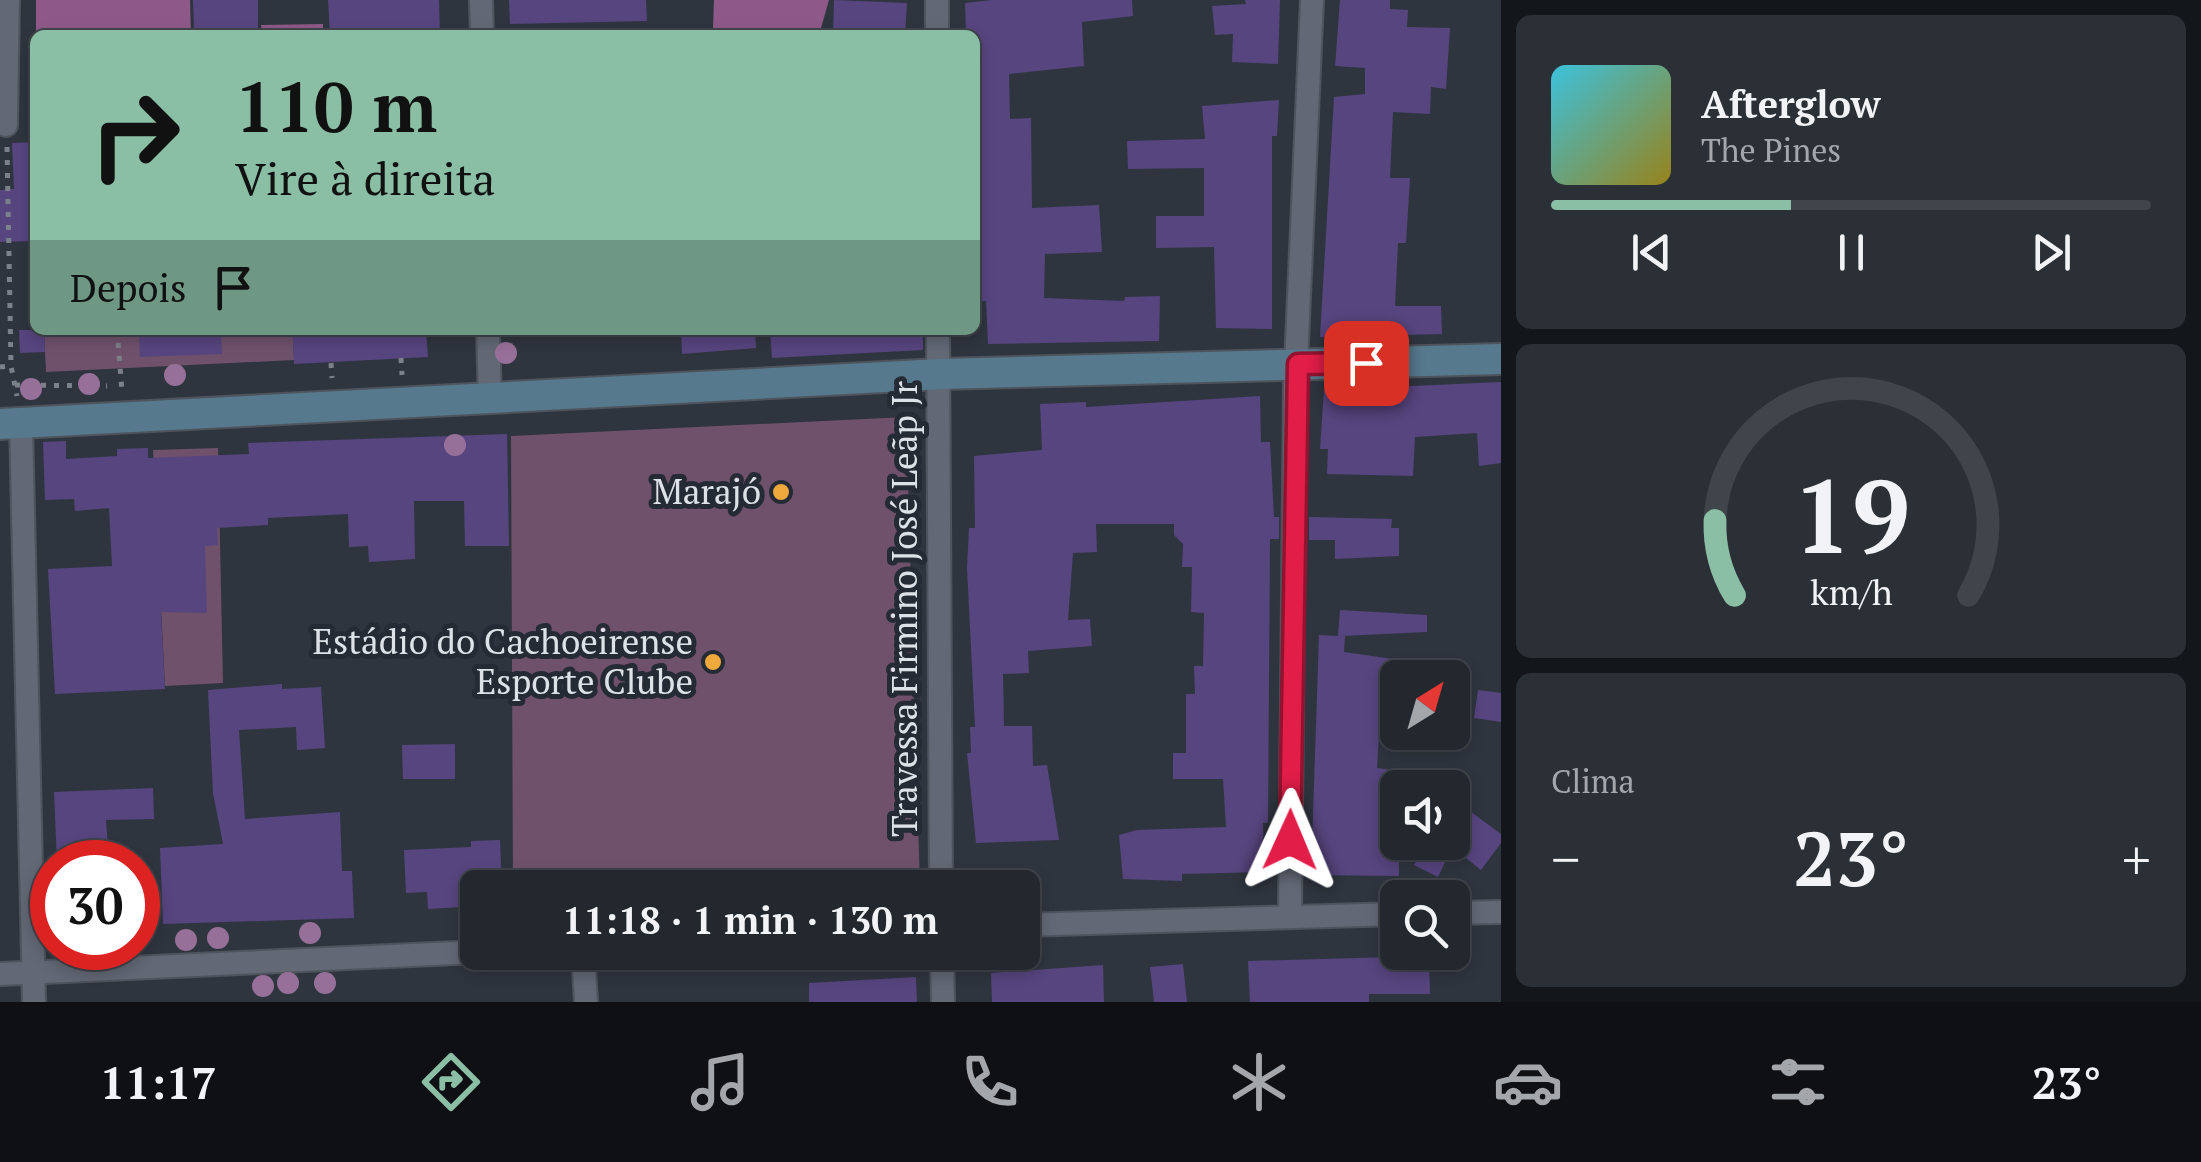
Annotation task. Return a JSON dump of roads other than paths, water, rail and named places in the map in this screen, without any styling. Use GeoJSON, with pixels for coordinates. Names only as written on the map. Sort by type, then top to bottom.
{"type":"FeatureCollection","features":[{"type":"Feature","properties":{"kind":"street"},"geometry":{"type":"LineString","coordinates":[[6,125],[8,0]]}},
{"type":"Feature","properties":{"kind":"street"},"geometry":{"type":"LineString","coordinates":[[481,0],[482,30]]}},
{"type":"Feature","properties":{"kind":"street"},"geometry":{"type":"LineString","coordinates":[[937,0],[937,30]]}},
{"type":"Feature","properties":{"kind":"street"},"geometry":{"type":"LineString","coordinates":[[1290,915],[1298,364],[1312,0]]}},
{"type":"Feature","properties":{"kind":"street"},"geometry":{"type":"LineString","coordinates":[[488,335],[490,400]]}},
{"type":"Feature","properties":{"kind":"street","name":"Travessa Firmino José Leãp Jr"},"geometry":{"type":"LineString","coordinates":[[938,335],[941,870]]}},
{"type":"Feature","properties":{"kind":"street"},"geometry":{"type":"LineString","coordinates":[[34,1002],[10,424],[941,374],[1501,359]]}},
{"type":"Feature","properties":{"kind":"street"},"geometry":{"type":"LineString","coordinates":[[1470,913],[1501,912]]}},
{"type":"Feature","properties":{"kind":"street"},"geometry":{"type":"LineString","coordinates":[[1040,924],[1380,914]]}},
{"type":"Feature","properties":{"kind":"street"},"geometry":{"type":"LineString","coordinates":[[0,974],[460,953]]}},
{"type":"Feature","properties":{"kind":"street"},"geometry":{"type":"LineString","coordinates":[[584,970],[586,1002]]}},
{"type":"Feature","properties":{"kind":"street"},"geometry":{"type":"LineString","coordinates":[[942,970],[943,1002]]}},
{"type":"Feature","properties":{"kind":"place","name":"Marajó"},"geometry":{"type":"Point","coordinates":[781,492]}},
{"type":"Feature","properties":{"kind":"place","name":"Estádio do Cachoeirense Esporte Clube"},"geometry":{"type":"Point","coordinates":[713,662]}}]}
